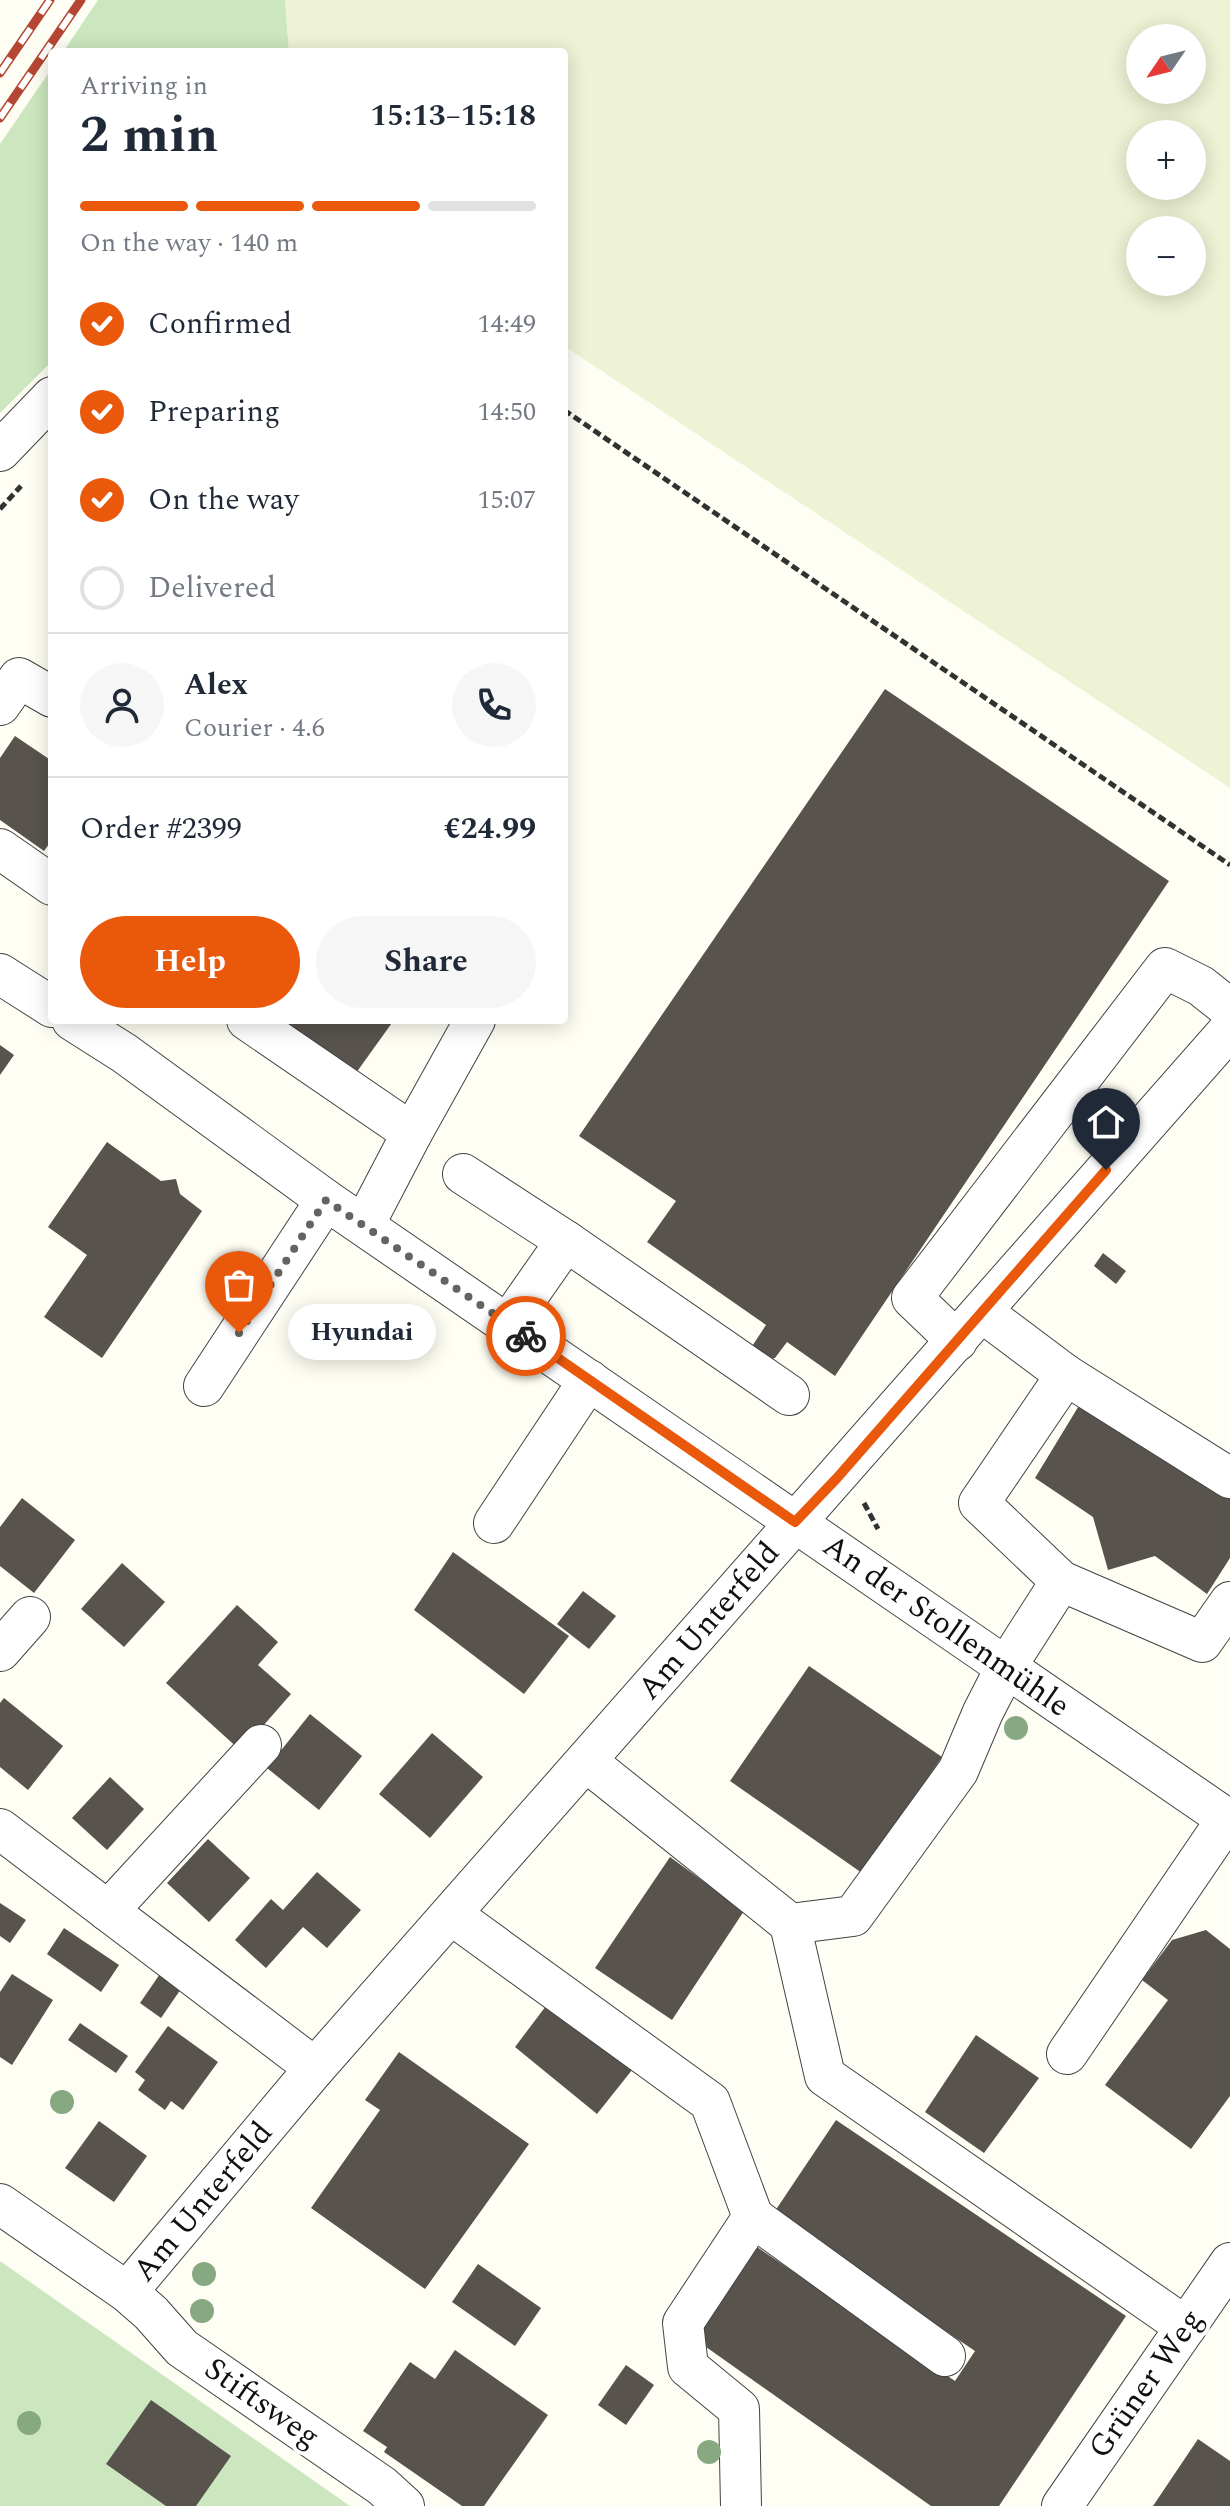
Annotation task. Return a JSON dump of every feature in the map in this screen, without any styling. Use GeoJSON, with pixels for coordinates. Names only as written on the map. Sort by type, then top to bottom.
{"type":"FeatureCollection","features":[{"type":"Feature","properties":{"kind":"street"},"geometry":{"type":"LineString","coordinates":[[0,451],[48,401]]}},
{"type":"Feature","properties":{"kind":"street"},"geometry":{"type":"LineString","coordinates":[[0,849],[48,882]]}},
{"type":"Feature","properties":{"kind":"street"},"geometry":{"type":"LineString","coordinates":[[1230,1009],[1201,986],[1165,968],[912,1298],[1066,1375],[1230,1478]]}},
{"type":"Feature","properties":{"kind":"street"},"geometry":{"type":"LineString","coordinates":[[0,974],[48,1004]]}},
{"type":"Feature","properties":{"kind":"street","name":"An der Stollenmühle"},"geometry":{"type":"LineString","coordinates":[[78,1024],[124,1053],[326,1200],[1229,1820]]}},
{"type":"Feature","properties":{"kind":"street"},"geometry":{"type":"LineString","coordinates":[[253,1024],[412,1133]]}},
{"type":"Feature","properties":{"kind":"street"},"geometry":{"type":"LineString","coordinates":[[364,1225],[473,1024]]}},
{"type":"Feature","properties":{"kind":"street","name":"Am Unterfeld"},"geometry":{"type":"LineString","coordinates":[[0,2204],[127,2292],[315,2068],[1230,1029]]}},
{"type":"Feature","properties":{"kind":"street"},"geometry":{"type":"LineString","coordinates":[[463,1174],[789,1395]]}},
{"type":"Feature","properties":{"kind":"street"},"geometry":{"type":"LineString","coordinates":[[204,1386],[326,1200]]}},
{"type":"Feature","properties":{"kind":"street"},"geometry":{"type":"LineString","coordinates":[[508,1324],[566,1241]]}},
{"type":"Feature","properties":{"kind":"street"},"geometry":{"type":"LineString","coordinates":[[1066,1375],[979,1503],[1061,1581],[1202,1642],[1230,1602]]}},
{"type":"Feature","properties":{"kind":"street"},"geometry":{"type":"LineString","coordinates":[[494,1523],[589,1380]]}},
{"type":"Feature","properties":{"kind":"street"},"geometry":{"type":"LineString","coordinates":[[790,1924],[853,1916],[958,1771],[1006,1667],[1061,1581]]}},
{"type":"Feature","properties":{"kind":"street"},"geometry":{"type":"LineString","coordinates":[[0,1651],[30,1617]]}},
{"type":"Feature","properties":{"kind":"street"},"geometry":{"type":"LineString","coordinates":[[108,1911],[261,1745]]}},
{"type":"Feature","properties":{"kind":"street"},"geometry":{"type":"LineString","coordinates":[[587,1762],[790,1924],[825,2076],[1207,2313]]}},
{"type":"Feature","properties":{"kind":"street"},"geometry":{"type":"LineString","coordinates":[[1067,2054],[1229,1820]]}},
{"type":"Feature","properties":{"kind":"street"},"geometry":{"type":"LineString","coordinates":[[0,1829],[315,2068]]}},
{"type":"Feature","properties":{"kind":"street"},"geometry":{"type":"LineString","coordinates":[[452,1915],[710,2102],[753,2217],[945,2356]]}},
{"type":"Feature","properties":{"kind":"street"},"geometry":{"type":"LineString","coordinates":[[741,2506],[739,2409],[688,2367],[683,2323],[753,2217]]}},
{"type":"Feature","properties":{"kind":"street","name":"Grüner Weg"},"geometry":{"type":"LineString","coordinates":[[1062,2506],[1207,2313],[1230,2263]]}},
{"type":"Feature","properties":{"kind":"street","name":"Stiftsweg"},"geometry":{"type":"LineString","coordinates":[[127,2292],[151,2313],[182,2348],[382,2486],[404,2506]]}},
{"type":"Feature","properties":{"kind":"path"},"geometry":{"type":"LineString","coordinates":[[568,413],[1230,865]]}},
{"type":"Feature","properties":{"kind":"green space"},"geometry":{"type":"Polygon","coordinates":[[[98,0],[285,0],[289,48],[66,48],[98,0]]]}},
{"type":"Feature","properties":{"kind":"green space"},"geometry":{"type":"Polygon","coordinates":[[[285,0],[1230,0],[1230,788],[568,349],[568,48],[289,48],[285,0]]]}},
{"type":"Feature","properties":{"kind":"green space"},"geometry":{"type":"Polygon","coordinates":[[[48,74],[48,365],[0,413],[0,144],[48,74]]]}},
{"type":"Feature","properties":{"kind":"green space"},"geometry":{"type":"Polygon","coordinates":[[[0,2261],[350,2506],[0,2506],[0,2261]]]}},
{"type":"Feature","properties":{"kind":"building"},"geometry":{"type":"Polygon","coordinates":[[[885,689],[1169,881],[835,1376],[787,1342],[775,1358],[764,1361],[749,1351],[766,1325],[647,1242],[676,1201],[579,1136],[885,689]]]}},
{"type":"Feature","properties":{"kind":"building"},"geometry":{"type":"Polygon","coordinates":[[[15,736],[48,758],[48,846],[44,851],[0,820],[0,758],[15,736]]]}},
{"type":"Feature","properties":{"kind":"building"},"geometry":{"type":"Polygon","coordinates":[[[271,1024],[391,1024],[351,1080],[271,1024]]]}},
{"type":"Feature","properties":{"kind":"building"},"geometry":{"type":"Polygon","coordinates":[[[0,1045],[14,1055],[0,1075],[0,1045]]]}},
{"type":"Feature","properties":{"kind":"building"},"geometry":{"type":"Polygon","coordinates":[[[107,1142],[161,1181],[176,1179],[180,1194],[202,1211],[102,1358],[44,1317],[87,1255],[48,1227],[107,1142]]]}},
{"type":"Feature","properties":{"kind":"building"},"geometry":{"type":"Polygon","coordinates":[[[1103,1253],[1126,1271],[1116,1284],[1094,1266],[1103,1253]]]}},
{"type":"Feature","properties":{"kind":"building"},"geometry":{"type":"Polygon","coordinates":[[[1083,1399],[1230,1496],[1230,1558],[1207,1594],[1155,1556],[1108,1570],[1093,1517],[1035,1478],[1083,1399]]]}},
{"type":"Feature","properties":{"kind":"building"},"geometry":{"type":"Polygon","coordinates":[[[22,1498],[75,1540],[34,1593],[0,1566],[0,1527],[22,1498]]]}},
{"type":"Feature","properties":{"kind":"building"},"geometry":{"type":"Polygon","coordinates":[[[453,1552],[569,1636],[524,1694],[414,1610],[453,1552]]]}},
{"type":"Feature","properties":{"kind":"building"},"geometry":{"type":"Polygon","coordinates":[[[122,1563],[165,1602],[124,1647],[81,1609],[122,1563]]]}},
{"type":"Feature","properties":{"kind":"building"},"geometry":{"type":"Polygon","coordinates":[[[583,1591],[616,1616],[589,1649],[557,1624],[583,1591]]]}},
{"type":"Feature","properties":{"kind":"building"},"geometry":{"type":"Polygon","coordinates":[[[237,1605],[278,1642],[258,1665],[291,1694],[241,1751],[166,1683],[237,1605]]]}},
{"type":"Feature","properties":{"kind":"building"},"geometry":{"type":"Polygon","coordinates":[[[809,1666],[942,1757],[862,1873],[730,1781],[809,1666]]]}},
{"type":"Feature","properties":{"kind":"building"},"geometry":{"type":"Polygon","coordinates":[[[4,1698],[63,1746],[28,1790],[0,1767],[0,1703],[4,1698]]]}},
{"type":"Feature","properties":{"kind":"building"},"geometry":{"type":"Polygon","coordinates":[[[310,1714],[362,1756],[319,1810],[267,1768],[310,1714]]]}},
{"type":"Feature","properties":{"kind":"building"},"geometry":{"type":"Polygon","coordinates":[[[432,1733],[483,1777],[430,1838],[379,1794],[432,1733]]]}},
{"type":"Feature","properties":{"kind":"building"},"geometry":{"type":"Polygon","coordinates":[[[110,1777],[144,1809],[107,1850],[72,1818],[110,1777]]]}},
{"type":"Feature","properties":{"kind":"building"},"geometry":{"type":"Polygon","coordinates":[[[208,1839],[250,1878],[209,1922],[167,1883],[208,1839]]]}},
{"type":"Feature","properties":{"kind":"building"},"geometry":{"type":"Polygon","coordinates":[[[670,1857],[744,1911],[672,2020],[595,1968],[670,1857]]]}},
{"type":"Feature","properties":{"kind":"building"},"geometry":{"type":"Polygon","coordinates":[[[317,1872],[361,1910],[327,1948],[303,1927],[266,1968],[235,1940],[271,1899],[283,1910],[317,1872]]]}},
{"type":"Feature","properties":{"kind":"building"},"geometry":{"type":"Polygon","coordinates":[[[0,1903],[26,1920],[10,1943],[0,1936],[0,1903]]]}},
{"type":"Feature","properties":{"kind":"building"},"geometry":{"type":"Polygon","coordinates":[[[64,1928],[119,1965],[101,1992],[47,1954],[64,1928]]]}},
{"type":"Feature","properties":{"kind":"building"},"geometry":{"type":"Polygon","coordinates":[[[1206,1930],[1230,1949],[1230,2096],[1191,2149],[1105,2085],[1168,2000],[1142,1980],[1172,1940],[1206,1930]]]}},
{"type":"Feature","properties":{"kind":"building"},"geometry":{"type":"Polygon","coordinates":[[[162,1971],[183,1986],[161,2018],[140,2003],[162,1971]]]}},
{"type":"Feature","properties":{"kind":"building"},"geometry":{"type":"Polygon","coordinates":[[[12,1974],[53,2000],[12,2065],[0,2057],[0,1992],[12,1974]]]}},
{"type":"Feature","properties":{"kind":"building"},"geometry":{"type":"Polygon","coordinates":[[[549,2002],[636,2065],[597,2114],[515,2047],[549,2002]]]}},
{"type":"Feature","properties":{"kind":"building"},"geometry":{"type":"Polygon","coordinates":[[[80,2023],[128,2056],[116,2073],[68,2040],[80,2023]]]}},
{"type":"Feature","properties":{"kind":"building"},"geometry":{"type":"Polygon","coordinates":[[[168,2026],[218,2062],[183,2110],[171,2101],[165,2110],[138,2090],[145,2080],[135,2072],[168,2026]]]}},
{"type":"Feature","properties":{"kind":"building"},"geometry":{"type":"Polygon","coordinates":[[[976,2035],[1039,2078],[984,2153],[925,2112],[976,2035]]]}},
{"type":"Feature","properties":{"kind":"building"},"geometry":{"type":"Polygon","coordinates":[[[399,2052],[529,2144],[425,2289],[311,2208],[380,2110],[365,2100],[399,2052]]]}},
{"type":"Feature","properties":{"kind":"building"},"geometry":{"type":"Polygon","coordinates":[[[836,2120],[1126,2316],[999,2506],[931,2506],[692,2337],[757,2247],[955,2381],[975,2351],[773,2214],[836,2120]]]}},
{"type":"Feature","properties":{"kind":"building"},"geometry":{"type":"Polygon","coordinates":[[[99,2121],[147,2156],[114,2202],[65,2168],[99,2121]]]}},
{"type":"Feature","properties":{"kind":"building"},"geometry":{"type":"Polygon","coordinates":[[[478,2264],[541,2308],[515,2346],[452,2302],[478,2264]]]}},
{"type":"Feature","properties":{"kind":"building"},"geometry":{"type":"Polygon","coordinates":[[[455,2350],[548,2415],[484,2506],[462,2506],[384,2452],[387,2447],[363,2431],[410,2362],[435,2379],[455,2350]]]}},
{"type":"Feature","properties":{"kind":"building"},"geometry":{"type":"Polygon","coordinates":[[[626,2365],[654,2385],[626,2425],[598,2405],[626,2365]]]}},
{"type":"Feature","properties":{"kind":"building"},"geometry":{"type":"Polygon","coordinates":[[[151,2400],[231,2456],[196,2506],[166,2506],[106,2464],[151,2400]]]}},
{"type":"Feature","properties":{"kind":"building"},"geometry":{"type":"Polygon","coordinates":[[[1198,2439],[1230,2461],[1230,2506],[1153,2506],[1198,2439]]]}},
{"type":"Feature","properties":{"kind":"railway"},"geometry":{"type":"LineString","coordinates":[[0,73],[50,0]]}},
{"type":"Feature","properties":{"kind":"railway"},"geometry":{"type":"LineString","coordinates":[[48,48],[81,0]]}},
{"type":"Feature","properties":{"kind":"railway"},"geometry":{"type":"LineString","coordinates":[[0,118],[48,48]]}},
{"type":"Feature","properties":{"kind":"way so far"},"geometry":{"type":"LineString","coordinates":[[239,1333],[326,1200],[526,1336]]}},
{"type":"Feature","properties":{"kind":"place","name":"Hyundai"},"geometry":{"type":"Point","coordinates":[239,1333]}},
{"type":"Feature","properties":{"kind":"route"},"geometry":{"type":"LineString","coordinates":[[526,1336],[795,1522],[1106,1170]]}}]}
